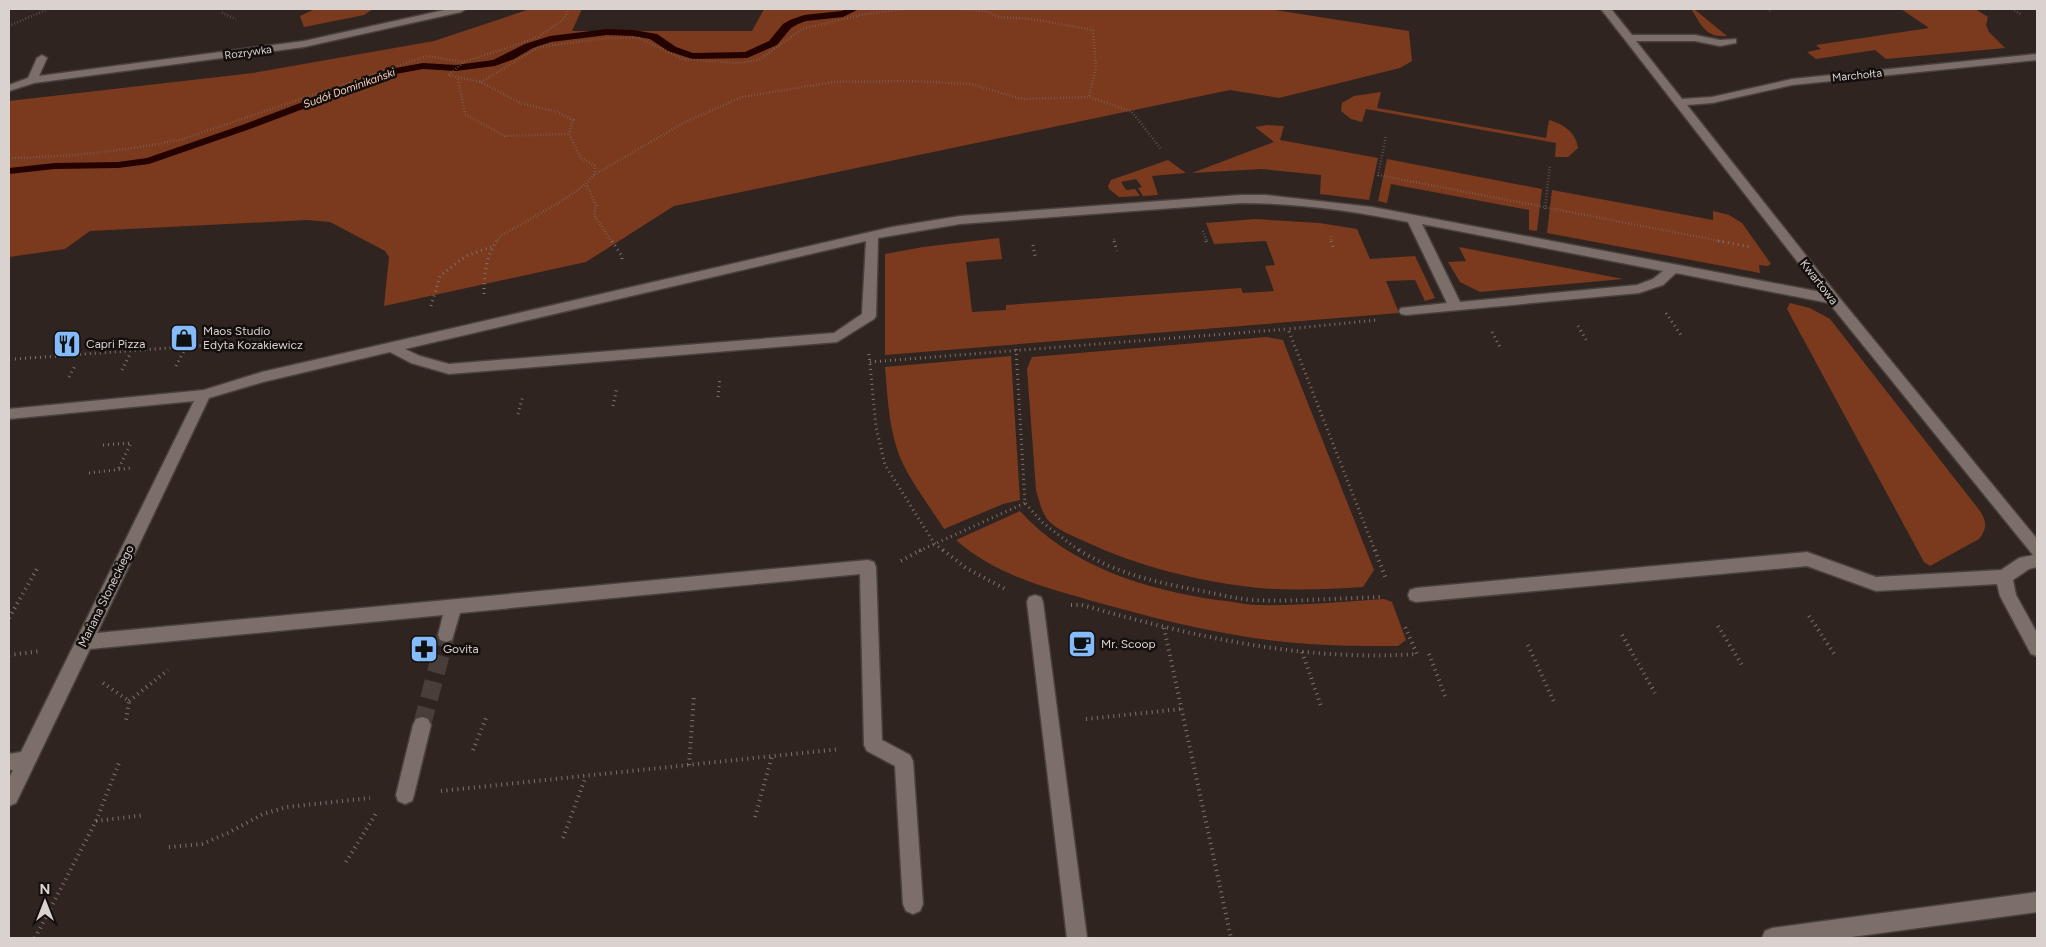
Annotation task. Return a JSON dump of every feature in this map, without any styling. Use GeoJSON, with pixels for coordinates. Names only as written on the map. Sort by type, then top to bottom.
{"type":"FeatureCollection","features":[{"type":"Feature","properties":{"kind":"street","name":"Rozrywka"},"geometry":{"type":"LineString","coordinates":[[9,88],[32,80],[304,44],[462,9]]}},
{"type":"Feature","properties":{"kind":"street","name":"Kwartowa"},"geometry":{"type":"LineString","coordinates":[[1606,9],[1832,299],[2037,550]]}},
{"type":"Feature","properties":{"kind":"street"},"geometry":{"type":"LineString","coordinates":[[1627,38],[1695,38],[1720,43],[1732,42]]}},
{"type":"Feature","properties":{"kind":"street"},"geometry":{"type":"LineString","coordinates":[[32,80],[42,58]]}},
{"type":"Feature","properties":{"kind":"street","name":"Marchołta"},"geometry":{"type":"LineString","coordinates":[[1679,103],[1712,100],[1792,82],[2037,58]]}},
{"type":"Feature","properties":{"kind":"street"},"geometry":{"type":"LineString","coordinates":[[9,414],[204,394],[262,377],[626,292],[872,236],[960,220],[1241,200],[1294,201],[1413,219],[1832,299]]}},
{"type":"Feature","properties":{"kind":"street"},"geometry":{"type":"LineString","coordinates":[[1413,219],[1456,307]]}},
{"type":"Feature","properties":{"kind":"street"},"geometry":{"type":"LineString","coordinates":[[391,347],[416,360],[449,369],[837,337],[869,316],[872,236]]}},
{"type":"Feature","properties":{"kind":"street"},"geometry":{"type":"LineString","coordinates":[[1406,311],[1640,289],[1658,282],[1673,269]]}},
{"type":"Feature","properties":{"kind":"street","name":"Mariana Słoneckiego"},"geometry":{"type":"LineString","coordinates":[[9,797],[204,394]]}},
{"type":"Feature","properties":{"kind":"street"},"geometry":{"type":"LineString","coordinates":[[1416,595],[1807,559],[1876,584],[2004,577],[2026,563],[2037,562]]}},
{"type":"Feature","properties":{"kind":"street"},"geometry":{"type":"LineString","coordinates":[[84,642],[868,567],[873,745],[904,761],[912,904]]}},
{"type":"Feature","properties":{"kind":"street"},"geometry":{"type":"LineString","coordinates":[[2004,577],[2008,596],[2037,649]]}},
{"type":"Feature","properties":{"kind":"street"},"geometry":{"type":"LineString","coordinates":[[1035,602],[1077,938]]}},
{"type":"Feature","properties":{"kind":"street"},"geometry":{"type":"LineString","coordinates":[[446,635],[454,606]]}},
{"type":"Feature","properties":{"kind":"street"},"geometry":{"type":"LineString","coordinates":[[396,796],[422,725]]}},
{"type":"Feature","properties":{"kind":"street"},"geometry":{"type":"LineString","coordinates":[[9,762],[27,760]]}},
{"type":"Feature","properties":{"kind":"street"},"geometry":{"type":"LineString","coordinates":[[1772,938],[2037,902]]}},
{"type":"Feature","properties":{"kind":"path"},"geometry":{"type":"LineString","coordinates":[[9,26],[48,9]]}},
{"type":"Feature","properties":{"kind":"path"},"geometry":{"type":"LineString","coordinates":[[569,9],[563,20],[538,37],[463,62],[448,75],[458,79],[481,82],[524,105],[566,113],[572,120],[569,134],[582,158],[595,166],[594,175]]}},
{"type":"Feature","properties":{"kind":"path"},"geometry":{"type":"LineString","coordinates":[[481,82],[539,47],[607,38],[639,38],[683,59],[738,63],[759,60],[802,29],[860,15],[904,9]]}},
{"type":"Feature","properties":{"kind":"path"},"geometry":{"type":"LineString","coordinates":[[960,9],[989,12],[997,17],[1032,19],[1093,30],[1096,68],[1089,97]]}},
{"type":"Feature","properties":{"kind":"path"},"geometry":{"type":"LineString","coordinates":[[1767,9],[1771,11]]}},
{"type":"Feature","properties":{"kind":"path"},"geometry":{"type":"LineString","coordinates":[[2012,9],[2022,15]]}},
{"type":"Feature","properties":{"kind":"path"},"geometry":{"type":"LineString","coordinates":[[222,13],[236,19]]}},
{"type":"Feature","properties":{"kind":"path"},"geometry":{"type":"LineString","coordinates":[[9,158],[66,157],[145,147],[221,127],[373,73],[427,56],[463,62]]}},
{"type":"Feature","properties":{"kind":"path"},"geometry":{"type":"LineString","coordinates":[[458,79],[465,114],[505,136],[569,134]]}},
{"type":"Feature","properties":{"kind":"path"},"geometry":{"type":"LineString","coordinates":[[422,340],[440,276],[466,256],[492,246],[502,235],[560,202],[586,184],[594,175],[683,123],[742,98],[764,92],[833,82],[909,81],[971,84],[1022,99],[1089,97],[1132,112],[1160,150]]}},
{"type":"Feature","properties":{"kind":"path"},"geometry":{"type":"LineString","coordinates":[[1378,175],[1752,247]]}},
{"type":"Feature","properties":{"kind":"path"},"geometry":{"type":"LineString","coordinates":[[586,184],[596,205],[594,215],[622,256],[626,292]]}},
{"type":"Feature","properties":{"kind":"path"},"geometry":{"type":"LineString","coordinates":[[484,326],[484,276],[492,246]]}},
{"type":"Feature","properties":{"kind":"path"},"geometry":{"type":"LineString","coordinates":[[1663,308],[1681,335]]}},
{"type":"Feature","properties":{"kind":"path"},"geometry":{"type":"LineString","coordinates":[[869,316],[870,362],[876,427],[885,465],[934,543],[966,568],[1006,590],[1035,602],[1082,605],[1164,628],[1229,641],[1340,656],[1416,654],[1288,329]]}},
{"type":"Feature","properties":{"kind":"path"},"geometry":{"type":"LineString","coordinates":[[870,362],[1385,320]]}},
{"type":"Feature","properties":{"kind":"path"},"geometry":{"type":"LineString","coordinates":[[234,348],[238,341],[252,340],[253,338]]}},
{"type":"Feature","properties":{"kind":"path"},"geometry":{"type":"LineString","coordinates":[[15,359],[260,342]]}},
{"type":"Feature","properties":{"kind":"path"},"geometry":{"type":"LineString","coordinates":[[138,350],[140,346]]}},
{"type":"Feature","properties":{"kind":"path"},"geometry":{"type":"LineString","coordinates":[[181,357],[186,347]]}},
{"type":"Feature","properties":{"kind":"path"},"geometry":{"type":"LineString","coordinates":[[1016,349],[1025,503],[1037,519],[1060,540],[1092,559],[1139,577],[1196,590],[1256,600],[1416,595]]}},
{"type":"Feature","properties":{"kind":"path"},"geometry":{"type":"LineString","coordinates":[[127,361],[132,351]]}},
{"type":"Feature","properties":{"kind":"path"},"geometry":{"type":"LineString","coordinates":[[103,446],[131,442],[118,470]]}},
{"type":"Feature","properties":{"kind":"path"},"geometry":{"type":"LineString","coordinates":[[89,473],[133,468]]}},
{"type":"Feature","properties":{"kind":"path"},"geometry":{"type":"LineString","coordinates":[[868,567],[901,561],[934,543],[1025,503]]}},
{"type":"Feature","properties":{"kind":"path"},"geometry":{"type":"LineString","coordinates":[[9,618],[38,567]]}},
{"type":"Feature","properties":{"kind":"path"},"geometry":{"type":"LineString","coordinates":[[9,608],[15,608]]}},
{"type":"Feature","properties":{"kind":"path"},"geometry":{"type":"LineString","coordinates":[[1809,616],[1835,655]]}},
{"type":"Feature","properties":{"kind":"path"},"geometry":{"type":"LineString","coordinates":[[1718,626],[1742,665]]}},
{"type":"Feature","properties":{"kind":"path"},"geometry":{"type":"LineString","coordinates":[[1164,628],[1231,938]]}},
{"type":"Feature","properties":{"kind":"path"},"geometry":{"type":"LineString","coordinates":[[1622,634],[1655,693]]}},
{"type":"Feature","properties":{"kind":"path"},"geometry":{"type":"LineString","coordinates":[[1528,645],[1555,704]]}},
{"type":"Feature","properties":{"kind":"path"},"geometry":{"type":"LineString","coordinates":[[9,654],[42,651]]}},
{"type":"Feature","properties":{"kind":"path"},"geometry":{"type":"LineString","coordinates":[[1302,652],[1322,709]]}},
{"type":"Feature","properties":{"kind":"path"},"geometry":{"type":"LineString","coordinates":[[1429,654],[1445,696]]}},
{"type":"Feature","properties":{"kind":"path"},"geometry":{"type":"LineString","coordinates":[[100,681],[129,701],[126,720]]}},
{"type":"Feature","properties":{"kind":"path"},"geometry":{"type":"LineString","coordinates":[[689,766],[694,696]]}},
{"type":"Feature","properties":{"kind":"path"},"geometry":{"type":"LineString","coordinates":[[1050,723],[1180,709]]}},
{"type":"Feature","properties":{"kind":"path"},"geometry":{"type":"LineString","coordinates":[[473,750],[486,718]]}},
{"type":"Feature","properties":{"kind":"path"},"geometry":{"type":"LineString","coordinates":[[170,847],[202,844],[264,814],[287,807],[689,766],[873,745]]}},
{"type":"Feature","properties":{"kind":"path"},"geometry":{"type":"LineString","coordinates":[[755,817],[772,756]]}},
{"type":"Feature","properties":{"kind":"path"},"geometry":{"type":"LineString","coordinates":[[35,938],[96,821],[119,763]]}},
{"type":"Feature","properties":{"kind":"path"},"geometry":{"type":"LineString","coordinates":[[563,838],[586,776]]}},
{"type":"Feature","properties":{"kind":"path"},"geometry":{"type":"LineString","coordinates":[[346,862],[396,796]]}},
{"type":"Feature","properties":{"kind":"path"},"geometry":{"type":"LineString","coordinates":[[96,821],[146,815]]}},
{"type":"Feature","properties":{"kind":"shaded area"},"geometry":{"type":"Polygon","coordinates":[[[315,9],[373,9],[364,15],[304,27],[300,16],[315,9]]]}},
{"type":"Feature","properties":{"kind":"shaded area"},"geometry":{"type":"Polygon","coordinates":[[[530,9],[582,9],[572,31],[752,31],[764,9],[1269,9],[1409,31],[1412,61],[1400,68],[1279,98],[1230,90],[674,206],[586,262],[384,306],[389,257],[385,251],[330,222],[307,220],[90,231],[65,249],[9,257],[9,101],[253,73],[434,41],[530,9]]]}},
{"type":"Feature","properties":{"kind":"shaded area"},"geometry":{"type":"Polygon","coordinates":[[[1691,9],[1694,9],[1727,36],[1709,33],[1701,25],[1691,9]]]}},
{"type":"Feature","properties":{"kind":"shaded area"},"geometry":{"type":"Polygon","coordinates":[[[1901,9],[1975,9],[1988,17],[1986,25],[1989,32],[2005,48],[1886,59],[1875,50],[1816,59],[1807,52],[1821,49],[1816,45],[1929,28],[1901,9]]]}},
{"type":"Feature","properties":{"kind":"shaded area"},"geometry":{"type":"Polygon","coordinates":[[[1381,92],[1377,108],[1546,138],[1549,120],[1572,133],[1578,148],[1568,157],[1555,157],[1556,143],[1366,109],[1362,122],[1351,119],[1341,111],[1342,103],[1354,96],[1381,92]]]}},
{"type":"Feature","properties":{"kind":"shaded area"},"geometry":{"type":"Polygon","coordinates":[[[1267,125],[1284,126],[1280,140],[1378,158],[1369,200],[1320,194],[1321,175],[1261,169],[1192,173],[1274,142],[1255,127],[1267,125]]]}},
{"type":"Feature","properties":{"kind":"shaded area"},"geometry":{"type":"Polygon","coordinates":[[[1387,159],[1542,189],[1537,231],[1529,230],[1529,210],[1391,184],[1387,203],[1378,201],[1387,159]]]}},
{"type":"Feature","properties":{"kind":"shaded area"},"geometry":{"type":"Polygon","coordinates":[[[1168,160],[1186,173],[1152,176],[1158,195],[1143,196],[1138,188],[1142,187],[1136,179],[1121,182],[1126,190],[1135,189],[1140,196],[1119,197],[1109,189],[1108,186],[1111,180],[1168,160]]]}},
{"type":"Feature","properties":{"kind":"shaded area"},"geometry":{"type":"Polygon","coordinates":[[[1552,190],[1713,220],[1713,211],[1729,215],[1742,223],[1771,264],[1767,266],[1759,265],[1760,273],[1547,233],[1552,190]]]}},
{"type":"Feature","properties":{"kind":"shaded area"},"geometry":{"type":"Polygon","coordinates":[[[1255,219],[1319,223],[1357,229],[1370,259],[1415,256],[1435,298],[1425,301],[1415,280],[1386,281],[1399,313],[885,355],[885,254],[923,247],[999,238],[1002,259],[966,262],[972,312],[1006,310],[1006,305],[1241,288],[1243,293],[1274,291],[1265,266],[1275,265],[1266,241],[1214,244],[1206,223],[1255,219]]]}},
{"type":"Feature","properties":{"kind":"shaded area"},"geometry":{"type":"Polygon","coordinates":[[[1459,247],[1623,279],[1480,292],[1460,282],[1448,262],[1466,261],[1459,247]]]}},
{"type":"Feature","properties":{"kind":"shaded area"},"geometry":{"type":"Polygon","coordinates":[[[1790,303],[1810,308],[1830,319],[1980,511],[1985,525],[1984,532],[1979,539],[1930,566],[1924,562],[1787,309],[1790,303]]]}},
{"type":"Feature","properties":{"kind":"shaded area"},"geometry":{"type":"Polygon","coordinates":[[[1266,337],[1283,340],[1374,570],[1363,587],[1272,589],[1215,582],[1171,572],[1128,559],[1065,532],[1047,519],[1036,490],[1027,369],[1032,357],[1266,337]]]}},
{"type":"Feature","properties":{"kind":"shaded area"},"geometry":{"type":"Polygon","coordinates":[[[1011,356],[1020,500],[1003,504],[944,529],[913,482],[899,454],[890,418],[885,367],[1011,356]]]}},
{"type":"Feature","properties":{"kind":"shaded area"},"geometry":{"type":"Polygon","coordinates":[[[1020,511],[1062,547],[1085,561],[1137,582],[1164,590],[1190,596],[1255,605],[1384,599],[1392,602],[1406,640],[1398,646],[1309,644],[1270,640],[1191,626],[1071,595],[1019,578],[970,552],[956,540],[1020,511]]]}},
{"type":"Feature","properties":{"kind":"waterway","name":"Sudół Dominikański"},"geometry":{"type":"LineString","coordinates":[[9,171],[55,166],[118,165],[149,161],[246,127],[394,71],[423,66],[456,68],[495,63],[529,46],[550,39],[607,32],[633,33],[653,36],[672,49],[692,56],[747,55],[773,43],[787,26],[794,22],[804,18],[843,14],[854,9]]}},
{"type":"Feature","properties":{"kind":"tunnel"},"geometry":{"type":"LineString","coordinates":[[422,725],[446,635]]}},
{"type":"Feature","properties":{"kind":"place","name":"Maos Studio Edyta Kozakiewicz"},"geometry":{"type":"Point","coordinates":[184,338]}},
{"type":"Feature","properties":{"kind":"place","name":"Capri Pizza"},"geometry":{"type":"Point","coordinates":[67,344]}},
{"type":"Feature","properties":{"kind":"place","name":"Mr. Scoop"},"geometry":{"type":"Point","coordinates":[1082,644]}},
{"type":"Feature","properties":{"kind":"place","name":"Govita"},"geometry":{"type":"Point","coordinates":[424,649]}}]}
